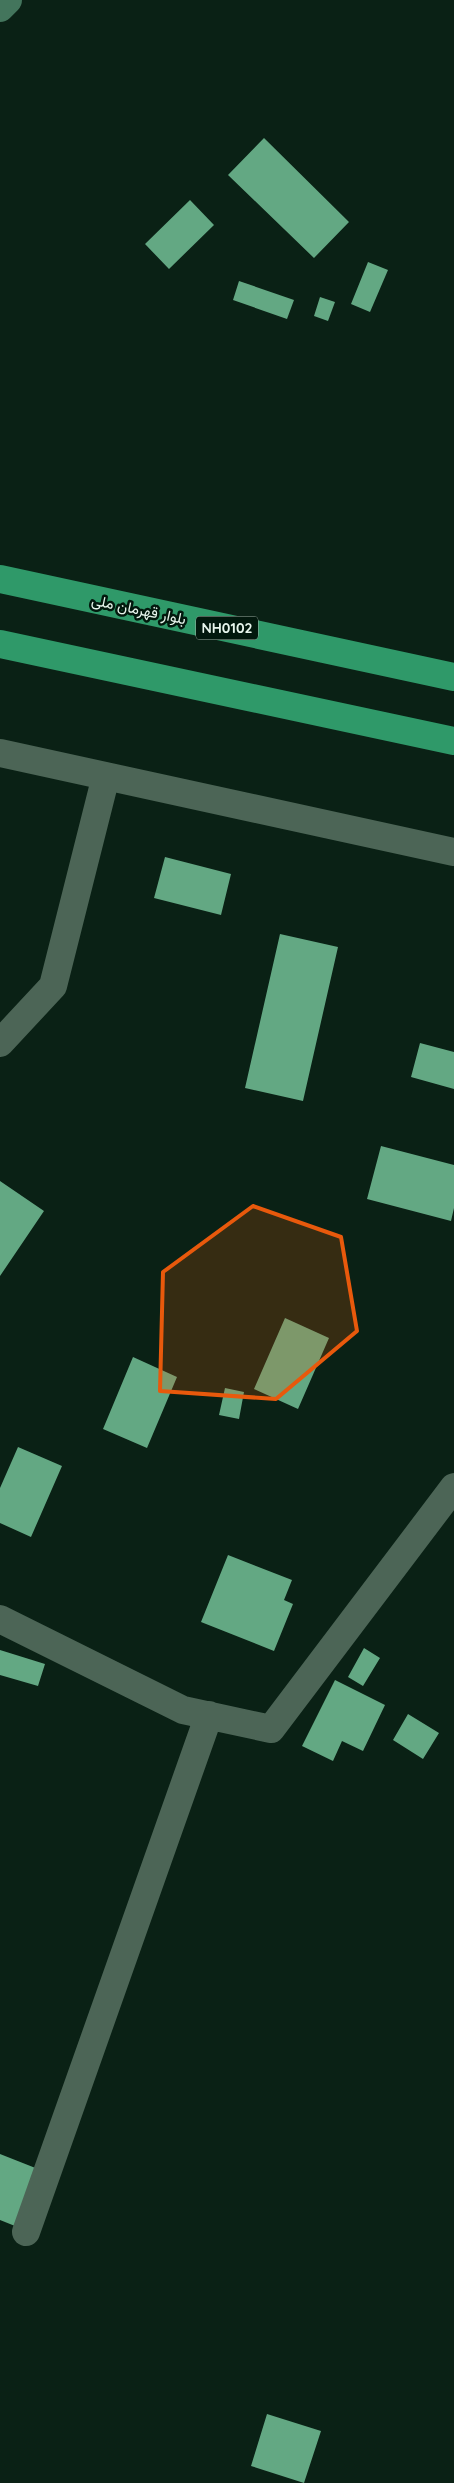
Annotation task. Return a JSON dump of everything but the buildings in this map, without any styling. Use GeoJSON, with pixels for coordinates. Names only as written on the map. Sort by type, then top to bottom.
{"type":"FeatureCollection","features":[{"type":"Feature","properties":{"kind":"highway","name":"بلوار قهرمان ملی"},"geometry":{"type":"LineString","coordinates":[[0,579],[454,677]]}},
{"type":"Feature","properties":{"kind":"highway"},"geometry":{"type":"LineString","coordinates":[[0,644],[454,741]]}},
{"type":"Feature","properties":{"kind":"street"},"geometry":{"type":"LineString","coordinates":[[0,8],[8,0]]}},
{"type":"Feature","properties":{"kind":"street"},"geometry":{"type":"LineString","coordinates":[[0,752],[454,852]]}},
{"type":"Feature","properties":{"kind":"street"},"geometry":{"type":"LineString","coordinates":[[0,1043],[54,986],[106,776]]}},
{"type":"Feature","properties":{"kind":"street"},"geometry":{"type":"LineString","coordinates":[[0,1619],[183,1710],[272,1729],[454,1487]]}},
{"type":"Feature","properties":{"kind":"street"},"geometry":{"type":"LineString","coordinates":[[26,2232],[209,1715]]}},
{"type":"Feature","properties":{"kind":"highlighted area"},"geometry":{"type":"Polygon","coordinates":[[[253,1206],[341,1237],[357,1331],[276,1399],[160,1391],[163,1272],[253,1206]]]}}]}
